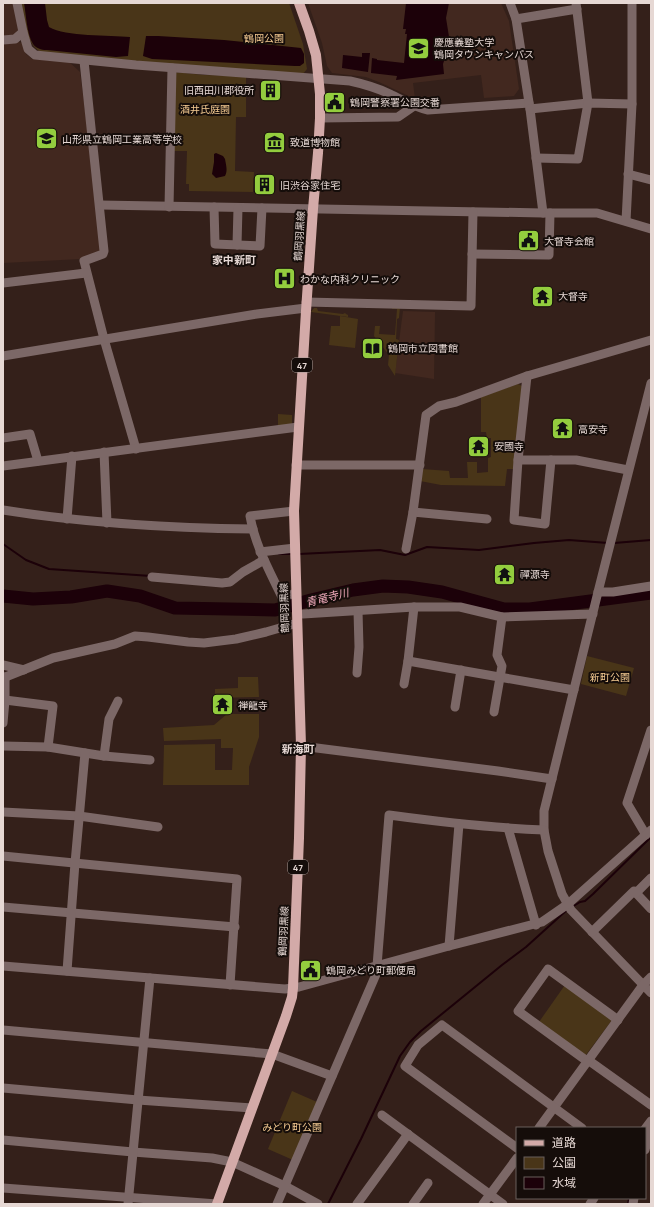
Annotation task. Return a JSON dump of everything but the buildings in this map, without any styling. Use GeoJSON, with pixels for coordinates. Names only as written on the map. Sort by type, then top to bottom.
{"type":"FeatureCollection","features":[{"type":"Feature","properties":{"kind":"main road","name":"鶴岡羽黒線"},"geometry":{"type":"LineString","coordinates":[[217,1204],[288,1010],[293,988],[301,746],[294,511],[306,305],[320,118],[316,55],[310,31],[298,3]]}},
{"type":"Feature","properties":{"kind":"street"},"geometry":{"type":"LineString","coordinates":[[17,3],[28,49],[35,55],[84,61],[350,81],[365,84],[414,106],[428,110],[588,103],[632,104]]}},
{"type":"Feature","properties":{"kind":"street"},"geometry":{"type":"LineString","coordinates":[[472,254],[549,255],[547,213],[536,158],[516,19],[510,3]]}},
{"type":"Feature","properties":{"kind":"street"},"geometry":{"type":"LineString","coordinates":[[626,221],[632,104],[632,3]]}},
{"type":"Feature","properties":{"kind":"street"},"geometry":{"type":"LineString","coordinates":[[516,19],[577,6],[588,103],[578,159],[536,158]]}},
{"type":"Feature","properties":{"kind":"street"},"geometry":{"type":"LineString","coordinates":[[3,40],[15,39],[23,32]]}},
{"type":"Feature","properties":{"kind":"street"},"geometry":{"type":"LineString","coordinates":[[84,61],[104,251],[103,254],[84,261],[104,339],[136,449]]}},
{"type":"Feature","properties":{"kind":"street"},"geometry":{"type":"LineString","coordinates":[[168,207],[172,68]]}},
{"type":"Feature","properties":{"kind":"street"},"geometry":{"type":"LineString","coordinates":[[320,118],[398,117],[414,106]]}},
{"type":"Feature","properties":{"kind":"street"},"geometry":{"type":"LineString","coordinates":[[628,174],[651,180]]}},
{"type":"Feature","properties":{"kind":"street"},"geometry":{"type":"LineString","coordinates":[[100,205],[473,212],[597,212],[651,229]]}},
{"type":"Feature","properties":{"kind":"street"},"geometry":{"type":"LineString","coordinates":[[214,207],[215,244],[260,246],[262,208]]}},
{"type":"Feature","properties":{"kind":"street"},"geometry":{"type":"LineString","coordinates":[[237,245],[238,208]]}},
{"type":"Feature","properties":{"kind":"street"},"geometry":{"type":"LineString","coordinates":[[3,356],[306,305],[471,306],[473,212]]}},
{"type":"Feature","properties":{"kind":"street"},"geometry":{"type":"LineString","coordinates":[[3,283],[86,273]]}},
{"type":"Feature","properties":{"kind":"street"},"geometry":{"type":"LineString","coordinates":[[406,549],[413,512],[426,415],[439,406],[456,402],[526,376],[651,340]]}},
{"type":"Feature","properties":{"kind":"street"},"geometry":{"type":"LineString","coordinates":[[526,376],[514,520],[545,524],[551,460]]}},
{"type":"Feature","properties":{"kind":"street"},"geometry":{"type":"LineString","coordinates":[[651,383],[628,470],[544,811],[544,830],[548,851],[562,894],[576,916],[651,993]]}},
{"type":"Feature","properties":{"kind":"street"},"geometry":{"type":"LineString","coordinates":[[3,466],[298,427]]}},
{"type":"Feature","properties":{"kind":"street"},"geometry":{"type":"LineString","coordinates":[[3,438],[30,434],[38,461]]}},
{"type":"Feature","properties":{"kind":"street"},"geometry":{"type":"LineString","coordinates":[[104,452],[107,523]]}},
{"type":"Feature","properties":{"kind":"street"},"geometry":{"type":"LineString","coordinates":[[67,519],[72,456]]}},
{"type":"Feature","properties":{"kind":"street"},"geometry":{"type":"LineString","coordinates":[[518,460],[576,460],[628,470]]}},
{"type":"Feature","properties":{"kind":"street"},"geometry":{"type":"LineString","coordinates":[[296,465],[420,465]]}},
{"type":"Feature","properties":{"kind":"street"},"geometry":{"type":"LineString","coordinates":[[3,510],[44,517],[107,523],[212,529],[253,529]]}},
{"type":"Feature","properties":{"kind":"street"},"geometry":{"type":"LineString","coordinates":[[294,511],[250,516],[262,556],[282,597],[296,590]]}},
{"type":"Feature","properties":{"kind":"street"},"geometry":{"type":"LineString","coordinates":[[413,512],[487,519]]}},
{"type":"Feature","properties":{"kind":"street"},"geometry":{"type":"LineString","coordinates":[[152,577],[222,583],[230,582],[262,556],[295,548]]}},
{"type":"Feature","properties":{"kind":"street"},"geometry":{"type":"LineString","coordinates":[[598,592],[613,592],[651,586]]}},
{"type":"Feature","properties":{"kind":"street"},"geometry":{"type":"LineString","coordinates":[[303,614],[414,606],[460,607],[502,617],[593,614]]}},
{"type":"Feature","properties":{"kind":"street"},"geometry":{"type":"LineString","coordinates":[[404,684],[414,606]]}},
{"type":"Feature","properties":{"kind":"street"},"geometry":{"type":"LineString","coordinates":[[357,673],[359,647],[358,610]]}},
{"type":"Feature","properties":{"kind":"street"},"geometry":{"type":"LineString","coordinates":[[494,712],[502,666],[497,655],[502,617]]}},
{"type":"Feature","properties":{"kind":"street"},"geometry":{"type":"LineString","coordinates":[[3,723],[5,700],[4,678],[53,658],[115,644],[135,636],[188,642],[204,642],[236,639],[297,623]]}},
{"type":"Feature","properties":{"kind":"street"},"geometry":{"type":"LineString","coordinates":[[408,661],[574,690]]}},
{"type":"Feature","properties":{"kind":"street"},"geometry":{"type":"LineString","coordinates":[[3,665],[24,670]]}},
{"type":"Feature","properties":{"kind":"street"},"geometry":{"type":"LineString","coordinates":[[455,707],[461,670]]}},
{"type":"Feature","properties":{"kind":"street"},"geometry":{"type":"LineString","coordinates":[[5,700],[53,706],[48,747]]}},
{"type":"Feature","properties":{"kind":"street"},"geometry":{"type":"LineString","coordinates":[[104,756],[109,719],[118,702]]}},
{"type":"Feature","properties":{"kind":"street"},"geometry":{"type":"LineString","coordinates":[[3,966],[285,989],[536,925],[568,904],[648,832],[626,803],[651,730]]}},
{"type":"Feature","properties":{"kind":"street"},"geometry":{"type":"LineString","coordinates":[[3,746],[48,747],[104,756],[150,760]]}},
{"type":"Feature","properties":{"kind":"street"},"geometry":{"type":"LineString","coordinates":[[301,746],[552,779]]}},
{"type":"Feature","properties":{"kind":"street"},"geometry":{"type":"LineString","coordinates":[[67,971],[85,753]]}},
{"type":"Feature","properties":{"kind":"street"},"geometry":{"type":"LineString","coordinates":[[3,812],[79,816],[158,827]]}},
{"type":"Feature","properties":{"kind":"street"},"geometry":{"type":"LineString","coordinates":[[276,1204],[378,966],[389,816],[459,824],[544,830]]}},
{"type":"Feature","properties":{"kind":"street"},"geometry":{"type":"LineString","coordinates":[[449,946],[459,824]]}},
{"type":"Feature","properties":{"kind":"street"},"geometry":{"type":"LineString","coordinates":[[508,828],[536,925]]}},
{"type":"Feature","properties":{"kind":"street"},"geometry":{"type":"LineString","coordinates":[[3,856],[237,879],[230,984]]}},
{"type":"Feature","properties":{"kind":"street"},"geometry":{"type":"LineString","coordinates":[[592,932],[634,891],[636,892],[651,878]]}},
{"type":"Feature","properties":{"kind":"street"},"geometry":{"type":"LineString","coordinates":[[636,892],[651,909]]}},
{"type":"Feature","properties":{"kind":"street"},"geometry":{"type":"LineString","coordinates":[[3,907],[235,927]]}},
{"type":"Feature","properties":{"kind":"street"},"geometry":{"type":"LineString","coordinates":[[618,1020],[548,969],[518,1011],[651,1106]]}},
{"type":"Feature","properties":{"kind":"street"},"geometry":{"type":"LineString","coordinates":[[540,1127],[643,985],[651,977]]}},
{"type":"Feature","properties":{"kind":"street"},"geometry":{"type":"LineString","coordinates":[[128,1201],[150,978]]}},
{"type":"Feature","properties":{"kind":"street"},"geometry":{"type":"LineString","coordinates":[[516,1147],[405,1066],[418,1045],[442,1025],[581,1127]]}},
{"type":"Feature","properties":{"kind":"street"},"geometry":{"type":"LineString","coordinates":[[3,1030],[272,1054],[332,1076]]}},
{"type":"Feature","properties":{"kind":"street"},"geometry":{"type":"LineString","coordinates":[[3,1088],[252,1108]]}},
{"type":"Feature","properties":{"kind":"street"},"geometry":{"type":"LineString","coordinates":[[382,1115],[503,1204]]}},
{"type":"Feature","properties":{"kind":"street"},"geometry":{"type":"LineString","coordinates":[[647,1131],[651,1120]]}},
{"type":"Feature","properties":{"kind":"street"},"geometry":{"type":"LineString","coordinates":[[357,1204],[408,1134]]}},
{"type":"Feature","properties":{"kind":"street"},"geometry":{"type":"LineString","coordinates":[[3,1140],[212,1158],[232,1162],[285,1186],[318,1204]]}},
{"type":"Feature","properties":{"kind":"street"},"geometry":{"type":"LineString","coordinates":[[483,1204],[516,1159]]}},
{"type":"Feature","properties":{"kind":"street"},"geometry":{"type":"LineString","coordinates":[[413,1204],[428,1183]]}},
{"type":"Feature","properties":{"kind":"street"},"geometry":{"type":"LineString","coordinates":[[3,1188],[128,1201],[217,1204]]}},
{"type":"Feature","properties":{"kind":"shaded area"},"geometry":{"type":"Polygon","coordinates":[[[3,3],[13,3],[19,29],[14,35],[3,36],[3,3]]]}},
{"type":"Feature","properties":{"kind":"shaded area","name":"慶應義塾大学 鶴岡タウンキャンパス"},"geometry":{"type":"Polygon","coordinates":[[[308,3],[501,3],[509,21],[519,89],[514,96],[484,98],[481,75],[413,83],[415,99],[366,77],[332,73],[327,66],[322,43],[308,3]]]}},
{"type":"Feature","properties":{"kind":"shaded area","name":"山形県立鶴岡工業高等学校"},"geometry":{"type":"Polygon","coordinates":[[[18,42],[23,43],[26,54],[32,59],[68,61],[80,72],[103,250],[81,259],[3,263],[3,44],[18,42]]]}},
{"type":"Feature","properties":{"kind":"shaded area"},"geometry":{"type":"Polygon","coordinates":[[[403,311],[435,312],[434,379],[395,373],[403,311]]]}},
{"type":"Feature","properties":{"kind":"green space","name":"鶴岡公園"},"geometry":{"type":"Polygon","coordinates":[[[21,3],[289,3],[303,44],[307,69],[303,74],[139,62],[41,52],[28,37],[21,3]]]}},
{"type":"Feature","properties":{"kind":"green space","name":"酒井氏庭園"},"geometry":{"type":"Polygon","coordinates":[[[174,72],[204,75],[246,76],[246,117],[236,117],[235,171],[254,172],[253,192],[189,191],[189,184],[186,184],[187,151],[172,151],[174,72]]]}},
{"type":"Feature","properties":{"kind":"green space"},"geometry":{"type":"Polygon","coordinates":[[[392,307],[400,307],[399,318],[397,319],[396,339],[399,340],[395,376],[388,365],[389,355],[374,336],[375,326],[380,326],[379,334],[395,335],[397,309],[392,309],[392,307]]]}},
{"type":"Feature","properties":{"kind":"green space"},"geometry":{"type":"Polygon","coordinates":[[[314,308],[317,308],[318,311],[345,313],[348,317],[311,312],[314,308]]]}},
{"type":"Feature","properties":{"kind":"green space"},"geometry":{"type":"Polygon","coordinates":[[[340,316],[358,319],[355,348],[329,345],[331,326],[340,326],[340,316]]]}},
{"type":"Feature","properties":{"kind":"green space"},"geometry":{"type":"Polygon","coordinates":[[[518,384],[522,386],[515,469],[507,469],[505,486],[441,485],[420,481],[422,469],[449,471],[450,478],[468,478],[467,462],[477,462],[477,473],[488,472],[488,458],[491,457],[491,438],[487,438],[486,432],[481,432],[481,397],[518,384]]]}},
{"type":"Feature","properties":{"kind":"green space"},"geometry":{"type":"Polygon","coordinates":[[[278,414],[292,415],[292,427],[278,428],[278,414]]]}},
{"type":"Feature","properties":{"kind":"green space","name":"新町公園"},"geometry":{"type":"Polygon","coordinates":[[[587,656],[634,668],[626,696],[581,684],[587,656]]]}},
{"type":"Feature","properties":{"kind":"green space"},"geometry":{"type":"Polygon","coordinates":[[[238,677],[258,677],[259,697],[215,698],[215,689],[238,688],[238,677]]]}},
{"type":"Feature","properties":{"kind":"green space"},"geometry":{"type":"Polygon","coordinates":[[[227,714],[259,714],[259,737],[249,767],[249,785],[163,785],[164,745],[215,744],[215,770],[232,770],[233,748],[221,748],[221,739],[164,741],[163,728],[214,725],[227,714]]]}},
{"type":"Feature","properties":{"kind":"green space"},"geometry":{"type":"Polygon","coordinates":[[[565,985],[612,1020],[585,1056],[539,1022],[565,985]]]}},
{"type":"Feature","properties":{"kind":"green space","name":"みどり町公園"},"geometry":{"type":"Polygon","coordinates":[[[292,1091],[317,1102],[293,1160],[268,1149],[292,1091]]]}},
{"type":"Feature","properties":{"kind":"water"},"geometry":{"type":"Polygon","coordinates":[[[24,3],[45,3],[49,27],[56,30],[77,34],[130,37],[128,56],[116,57],[37,48],[33,44],[29,35],[24,3]]]}},
{"type":"Feature","properties":{"kind":"water"},"geometry":{"type":"Polygon","coordinates":[[[406,3],[449,3],[446,18],[450,43],[443,64],[444,74],[396,80],[397,76],[371,73],[372,58],[377,60],[404,63],[407,34],[405,34],[406,29],[403,29],[406,3]]]}},
{"type":"Feature","properties":{"kind":"water"},"geometry":{"type":"Polygon","coordinates":[[[146,36],[224,40],[301,48],[304,54],[304,63],[300,66],[295,66],[152,59],[143,56],[146,36]]]}},
{"type":"Feature","properties":{"kind":"water"},"geometry":{"type":"Polygon","coordinates":[[[362,53],[370,53],[368,72],[342,68],[343,55],[362,57],[362,53]]]}},
{"type":"Feature","properties":{"kind":"water"},"geometry":{"type":"Polygon","coordinates":[[[216,153],[223,156],[225,159],[227,170],[225,176],[216,178],[212,174],[214,154],[216,153]]]}},
{"type":"Feature","properties":{"kind":"waterway"},"geometry":{"type":"LineString","coordinates":[[299,554],[380,550],[405,555],[427,547],[479,550],[569,540],[608,543]]}},
{"type":"Feature","properties":{"kind":"waterway"},"geometry":{"type":"LineString","coordinates":[[614,543],[651,540]]}},
{"type":"Feature","properties":{"kind":"waterway"},"geometry":{"type":"LineString","coordinates":[[3,544],[26,560],[49,569],[151,576]]}},
{"type":"Feature","properties":{"kind":"waterway"},"geometry":{"type":"LineString","coordinates":[[279,554],[293,554]]}},
{"type":"Feature","properties":{"kind":"waterway","name":"青竜寺川"},"geometry":{"type":"LineString","coordinates":[[3,596],[33,599],[71,597],[107,591],[140,596],[175,608],[275,610],[353,590],[383,586],[408,587],[442,592],[504,609],[530,609],[651,593]]}},
{"type":"Feature","properties":{"kind":"waterway"},"geometry":{"type":"LineString","coordinates":[[572,907],[585,901],[593,894],[651,837]]}},
{"type":"Feature","properties":{"kind":"waterway"},"geometry":{"type":"LineString","coordinates":[[328,1204],[361,1139],[400,1056],[410,1042],[421,1031],[526,947],[568,909]]}},
{"type":"Feature","properties":{"kind":"waterway"},"geometry":{"type":"LineString","coordinates":[[628,1204],[629,1199]]}},
{"type":"Feature","properties":{"kind":"place","name":"慶應義塾大学 鶴岡タウンキャンパス"},"geometry":{"type":"Point","coordinates":[418,48]}},
{"type":"Feature","properties":{"kind":"place","name":"旧西田川郡役所"},"geometry":{"type":"Point","coordinates":[270,90]}},
{"type":"Feature","properties":{"kind":"place","name":"鶴岡警察署公園交番"},"geometry":{"type":"Point","coordinates":[335,102]}},
{"type":"Feature","properties":{"kind":"place","name":"山形県立鶴岡工業高等学校"},"geometry":{"type":"Point","coordinates":[46,139]}},
{"type":"Feature","properties":{"kind":"place","name":"致道博物館"},"geometry":{"type":"Point","coordinates":[274,142]}},
{"type":"Feature","properties":{"kind":"place","name":"旧渋谷家住宅"},"geometry":{"type":"Point","coordinates":[265,185]}},
{"type":"Feature","properties":{"kind":"place","name":"大督寺会館"},"geometry":{"type":"Point","coordinates":[528,241]}},
{"type":"Feature","properties":{"kind":"place","name":"わかな内科クリニック"},"geometry":{"type":"Point","coordinates":[285,279]}},
{"type":"Feature","properties":{"kind":"place","name":"大督寺"},"geometry":{"type":"Point","coordinates":[543,296]}},
{"type":"Feature","properties":{"kind":"place","name":"鶴岡市立図書館"},"geometry":{"type":"Point","coordinates":[372,348]}},
{"type":"Feature","properties":{"kind":"place","name":"高安寺"},"geometry":{"type":"Point","coordinates":[562,429]}},
{"type":"Feature","properties":{"kind":"place","name":"安國寺"},"geometry":{"type":"Point","coordinates":[479,446]}},
{"type":"Feature","properties":{"kind":"place","name":"禪源寺"},"geometry":{"type":"Point","coordinates":[504,574]}},
{"type":"Feature","properties":{"kind":"place","name":"禅龍寺"},"geometry":{"type":"Point","coordinates":[223,705]}},
{"type":"Feature","properties":{"kind":"place","name":"鶴岡みどり町郵便局"},"geometry":{"type":"Point","coordinates":[311,970]}},
{"type":"Feature","properties":{"kind":"district","name":"家中新町"},"geometry":{"type":"Point","coordinates":[234,259]}},
{"type":"Feature","properties":{"kind":"district","name":"新海町"},"geometry":{"type":"Point","coordinates":[298,748]}}]}
